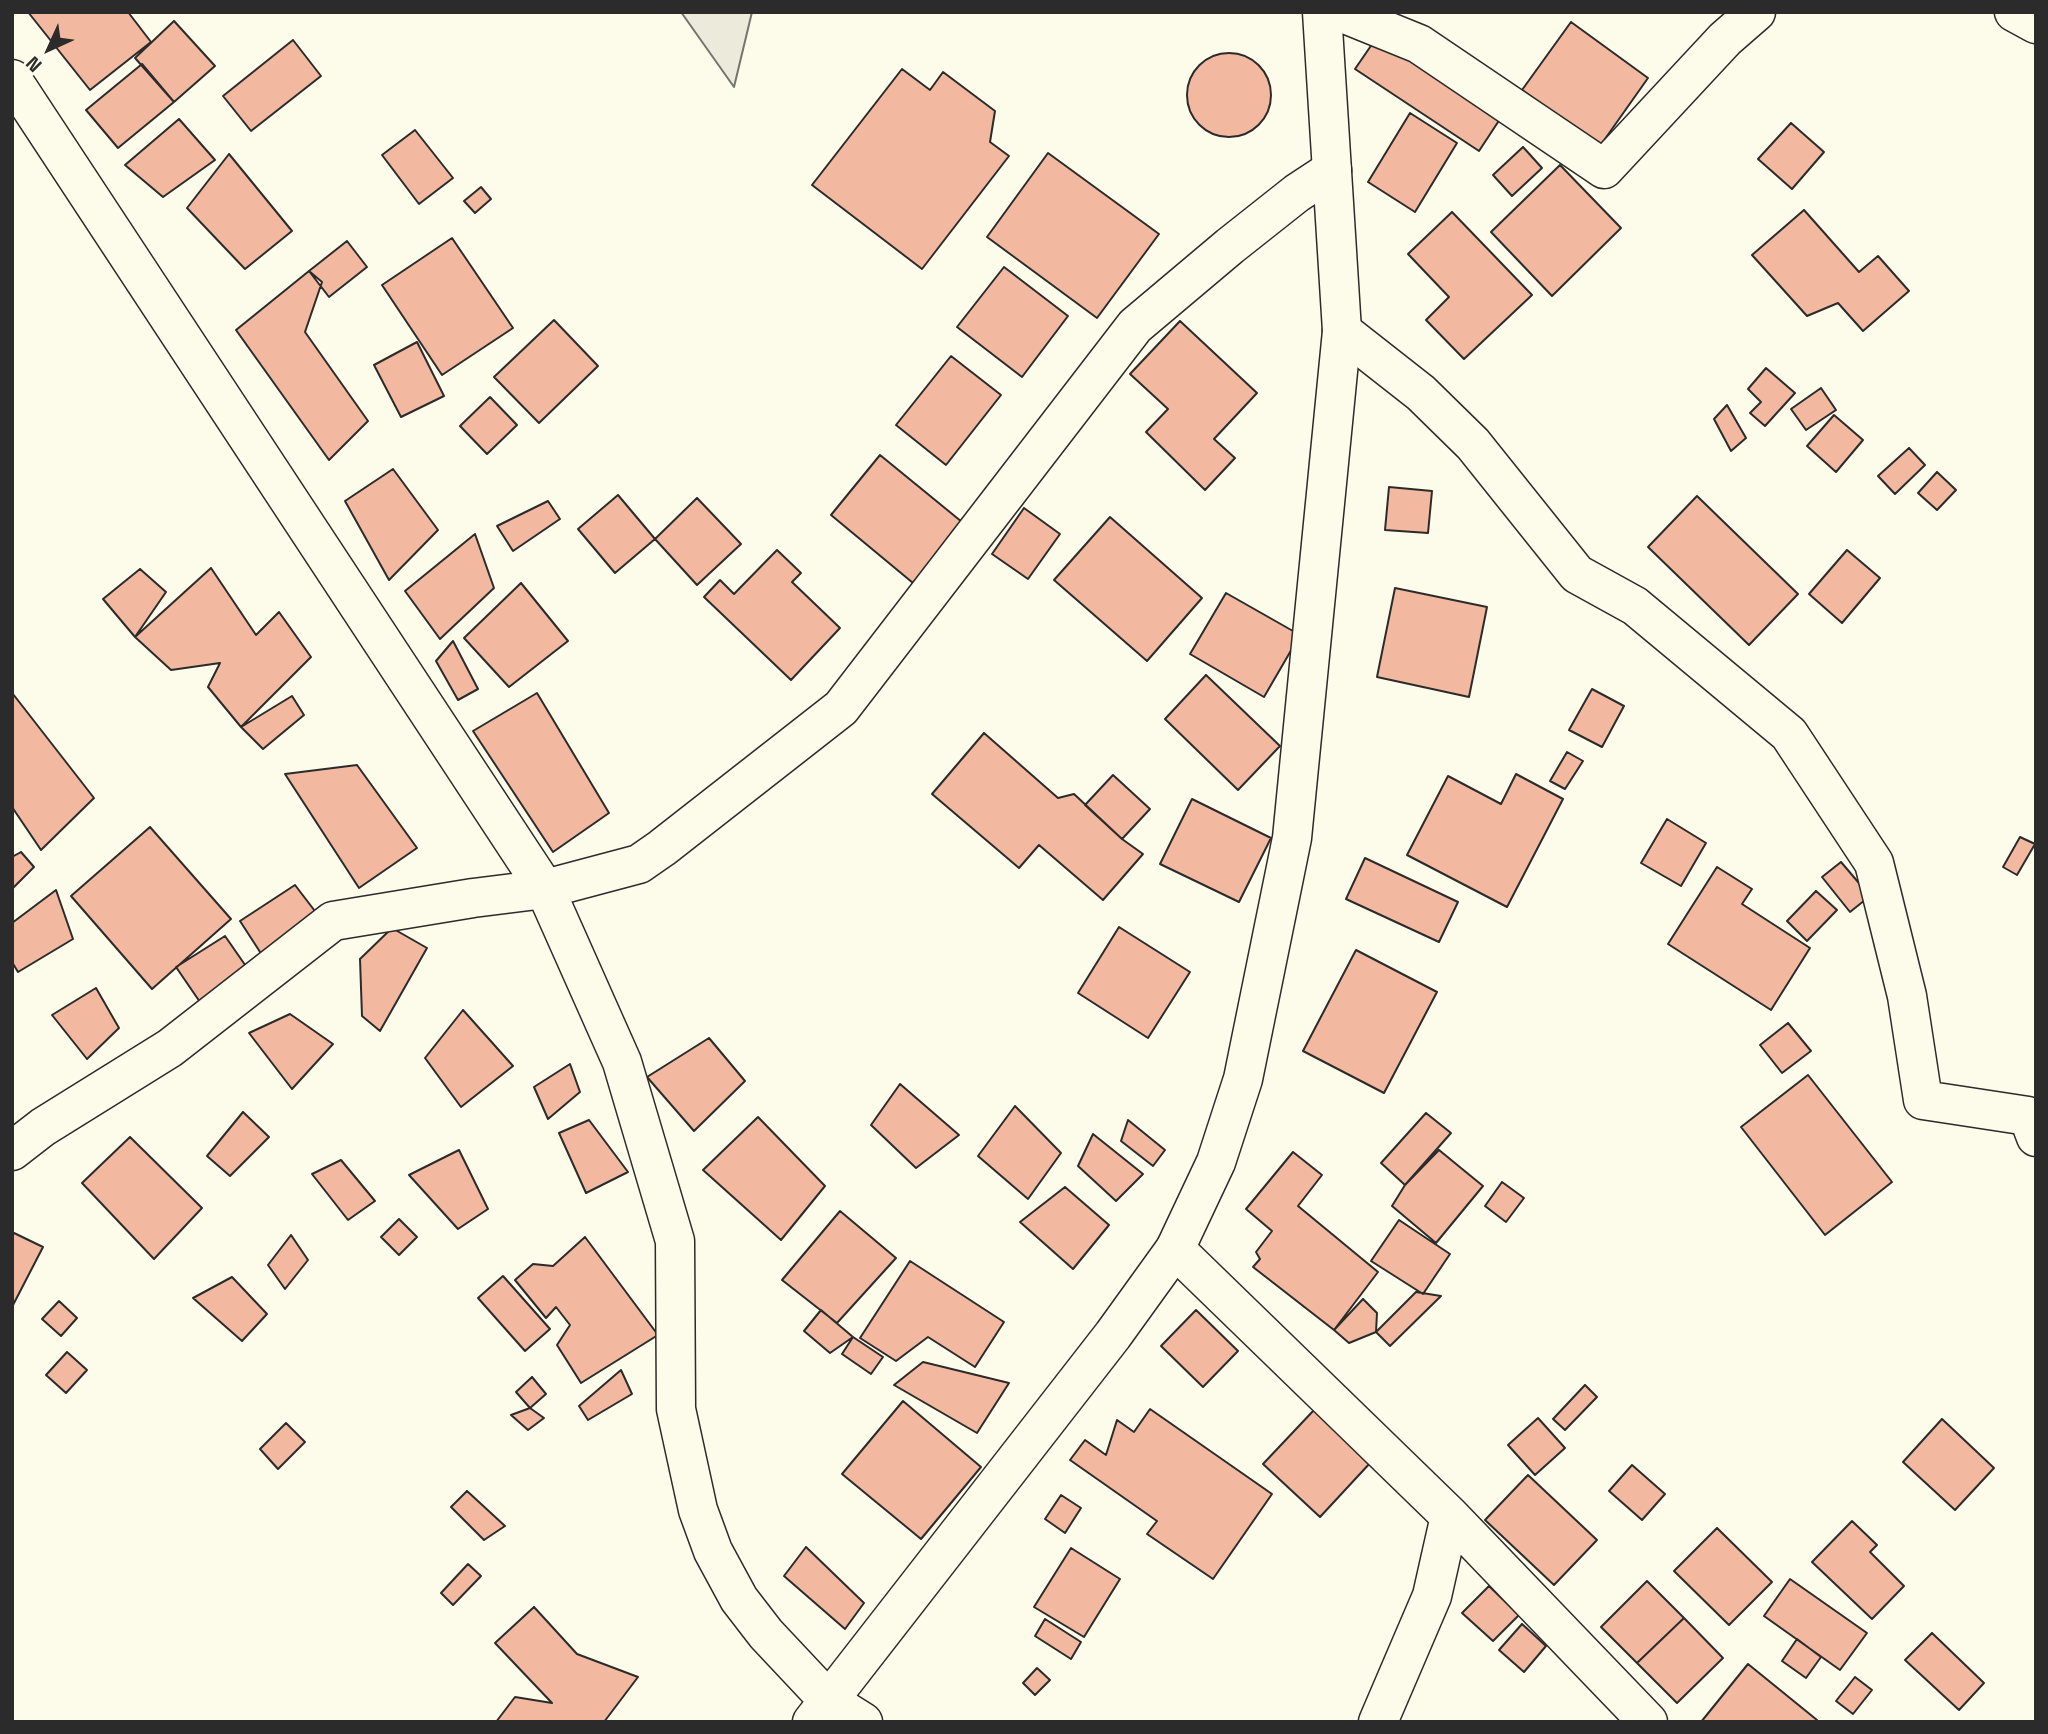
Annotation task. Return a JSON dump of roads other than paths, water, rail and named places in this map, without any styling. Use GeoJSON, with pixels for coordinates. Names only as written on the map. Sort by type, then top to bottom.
{"type":"FeatureCollection","features":[{"type":"Feature","properties":{"kind":"street"},"geometry":{"type":"LineString","coordinates":[[820,1711],[1113,1335],[1175,1249],[1216,1162],[1243,1079],[1292,838],[1342,331],[1322,12]]}},
{"type":"Feature","properties":{"kind":"street"},"geometry":{"type":"LineString","coordinates":[[1340,12],[1366,20],[1430,51],[1604,169],[1725,39],[1756,12]]}},
{"type":"Feature","properties":{"kind":"street"},"geometry":{"type":"LineString","coordinates":[[2014,12],[2036,24]]}},
{"type":"Feature","properties":{"kind":"street"},"geometry":{"type":"LineString","coordinates":[[12,79],[545,889],[622,1062],[676,1241],[676,1409],[698,1510],[709,1541],[739,1599],[820,1711],[863,1722]]}},
{"type":"Feature","properties":{"kind":"street"},"geometry":{"type":"LineString","coordinates":[[12,1151],[43,1127],[170,1048],[333,920],[545,889],[639,864],[841,708],[1135,326],[1268,216],[1332,170]]}},
{"type":"Feature","properties":{"kind":"street"},"geometry":{"type":"LineString","coordinates":[[1342,331],[1420,394],[1473,444],[1577,574],[1635,606],[1789,734],[1874,863],[1907,996],[1923,1100],[2028,1116],[2036,1137]]}},
{"type":"Feature","properties":{"kind":"street"},"geometry":{"type":"LineString","coordinates":[[1175,1249],[1450,1516],[1648,1722]]}},
{"type":"Feature","properties":{"kind":"street"},"geometry":{"type":"LineString","coordinates":[[1378,1722],[1432,1595],[1450,1516]]}}]}
